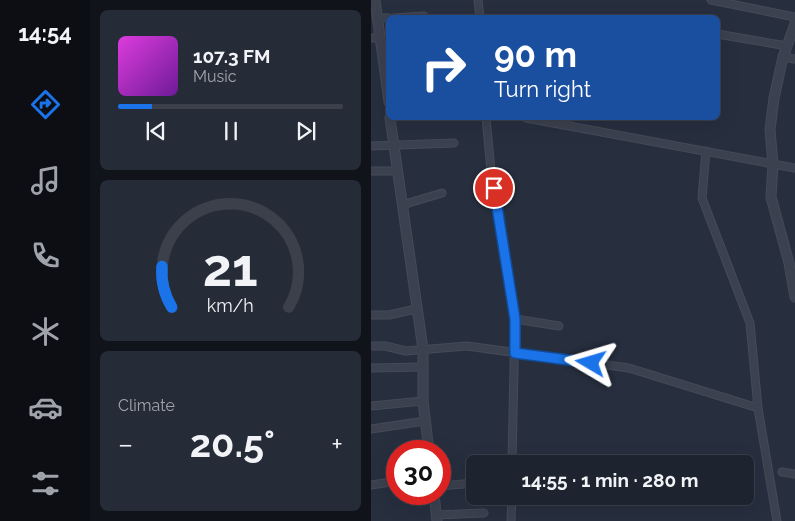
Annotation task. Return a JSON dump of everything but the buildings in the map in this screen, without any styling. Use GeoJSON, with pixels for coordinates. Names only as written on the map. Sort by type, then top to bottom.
{"type":"FeatureCollection","features":[{"type":"Feature","properties":{"kind":"street"},"geometry":{"type":"LineString","coordinates":[[375,0],[378,18],[376,38],[386,80]]}},
{"type":"Feature","properties":{"kind":"street"},"geometry":{"type":"LineString","coordinates":[[478,0],[480,15]]}},
{"type":"Feature","properties":{"kind":"street"},"geometry":{"type":"LineString","coordinates":[[711,0],[795,17]]}},
{"type":"Feature","properties":{"kind":"street"},"geometry":{"type":"LineString","coordinates":[[378,18],[386,18]]}},
{"type":"Feature","properties":{"kind":"street"},"geometry":{"type":"LineString","coordinates":[[795,24],[783,57],[774,98],[771,130],[773,164],[771,197],[789,263],[795,297]]}},
{"type":"Feature","properties":{"kind":"street"},"geometry":{"type":"LineString","coordinates":[[720,35],[787,46]]}},
{"type":"Feature","properties":{"kind":"street"},"geometry":{"type":"LineString","coordinates":[[783,57],[795,59]]}},
{"type":"Feature","properties":{"kind":"street"},"geometry":{"type":"LineString","coordinates":[[391,120],[423,349],[423,401],[428,440]]}},
{"type":"Feature","properties":{"kind":"street"},"geometry":{"type":"LineString","coordinates":[[486,120],[491,170],[515,319],[513,455]]}},
{"type":"Feature","properties":{"kind":"street"},"geometry":{"type":"LineString","coordinates":[[553,120],[567,121],[795,168]]}},
{"type":"Feature","properties":{"kind":"street"},"geometry":{"type":"LineString","coordinates":[[371,146],[454,142]]}},
{"type":"Feature","properties":{"kind":"street"},"geometry":{"type":"LineString","coordinates":[[706,151],[702,198],[750,323],[757,408],[777,521]]}},
{"type":"Feature","properties":{"kind":"street"},"geometry":{"type":"LineString","coordinates":[[371,171],[397,171]]}},
{"type":"Feature","properties":{"kind":"street"},"geometry":{"type":"LineString","coordinates":[[402,205],[442,193]]}},
{"type":"Feature","properties":{"kind":"street"},"geometry":{"type":"LineString","coordinates":[[371,316],[389,315],[416,309]]}},
{"type":"Feature","properties":{"kind":"street"},"geometry":{"type":"LineString","coordinates":[[515,319],[559,326]]}},
{"type":"Feature","properties":{"kind":"street"},"geometry":{"type":"LineString","coordinates":[[371,346],[385,346],[405,351],[467,346],[629,368],[757,408]]}},
{"type":"Feature","properties":{"kind":"street"},"geometry":{"type":"LineString","coordinates":[[371,368],[424,366]]}},
{"type":"Feature","properties":{"kind":"street"},"geometry":{"type":"LineString","coordinates":[[371,406],[423,401]]}},
{"type":"Feature","properties":{"kind":"street"},"geometry":{"type":"LineString","coordinates":[[371,429],[425,421]]}},
{"type":"Feature","properties":{"kind":"street"},"geometry":{"type":"LineString","coordinates":[[782,472],[795,474]]}},
{"type":"Feature","properties":{"kind":"street"},"geometry":{"type":"LineString","coordinates":[[371,484],[386,482]]}},
{"type":"Feature","properties":{"kind":"street"},"geometry":{"type":"LineString","coordinates":[[451,485],[466,484]]}},
{"type":"Feature","properties":{"kind":"street"},"geometry":{"type":"LineString","coordinates":[[435,505],[437,518],[484,513]]}},
{"type":"Feature","properties":{"kind":"street"},"geometry":{"type":"LineString","coordinates":[[511,521],[512,505]]}},
{"type":"Feature","properties":{"kind":"route"},"geometry":{"type":"LineString","coordinates":[[494,188],[515,319],[515,353],[591,363]]}}]}
